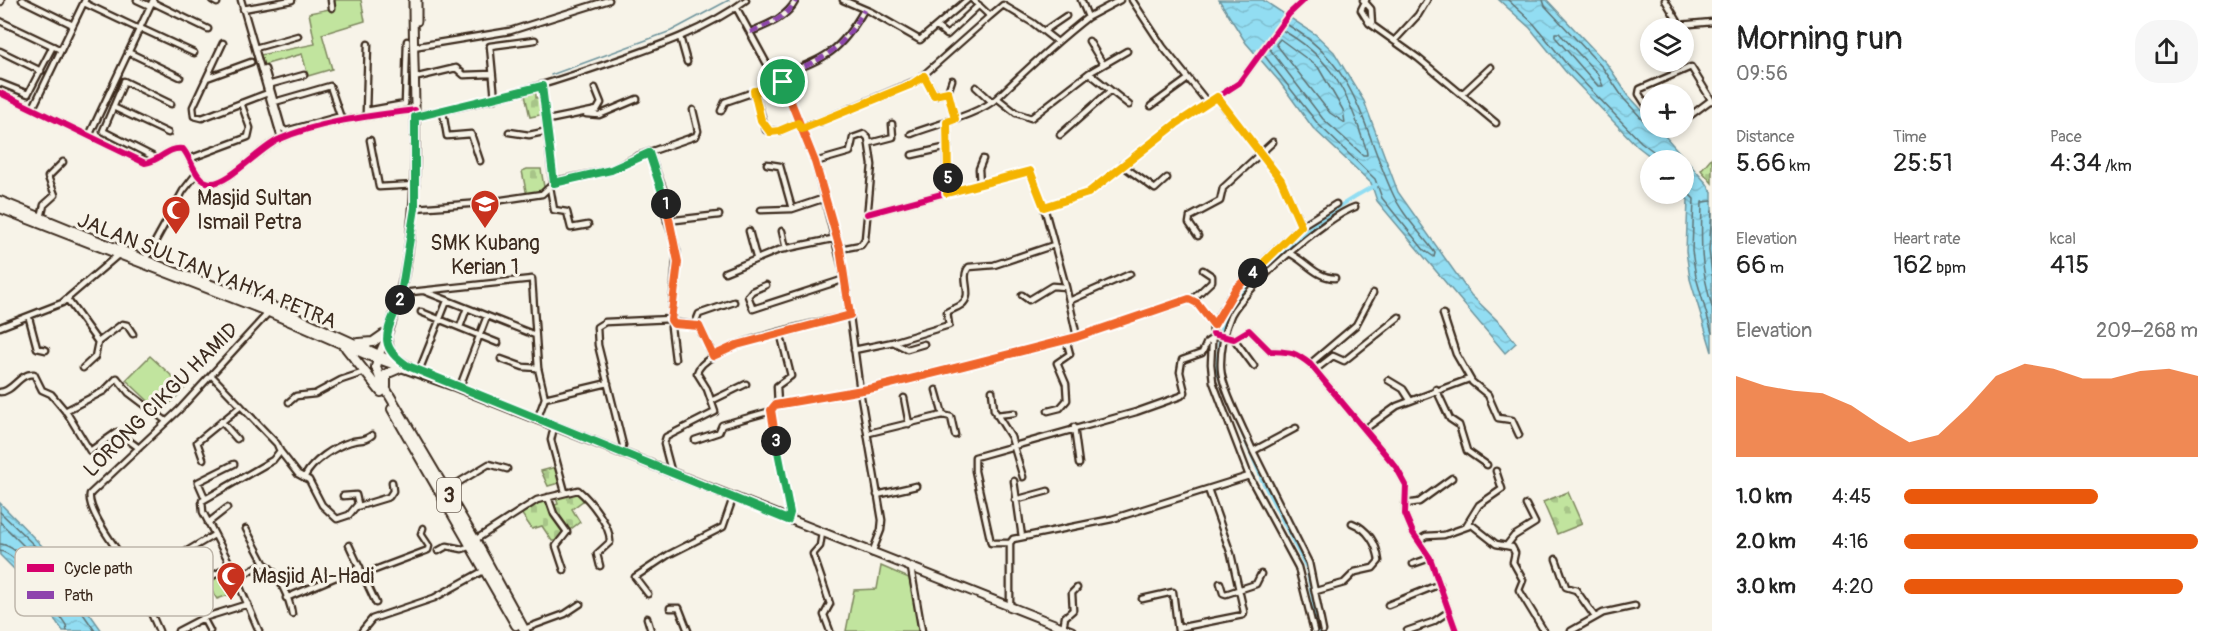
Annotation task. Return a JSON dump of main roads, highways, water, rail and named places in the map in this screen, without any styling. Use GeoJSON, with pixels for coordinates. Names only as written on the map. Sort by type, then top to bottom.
{"type":"FeatureCollection","features":[{"type":"Feature","properties":{"kind":"highway","name":"JALAN SULTAN YAHYA PETRA"},"geometry":{"type":"LineString","coordinates":[[0,201],[270,309],[376,357]]}},
{"type":"Feature","properties":{"kind":"highway","name":"JALAN SULTAN YAHYA PETRA"},"geometry":{"type":"LineString","coordinates":[[0,208],[118,255],[270,309]]}},
{"type":"Feature","properties":{"kind":"highway"},"geometry":{"type":"LineString","coordinates":[[347,343],[370,343],[385,336]]}},
{"type":"Feature","properties":{"kind":"highway"},"geometry":{"type":"LineString","coordinates":[[347,343],[366,372],[384,391]]}},
{"type":"Feature","properties":{"kind":"highway","name":"3"},"geometry":{"type":"LineString","coordinates":[[376,357],[377,372],[384,391],[522,630]]}},
{"type":"Feature","properties":{"kind":"highway"},"geometry":{"type":"LineString","coordinates":[[384,391],[386,374],[404,367]]}},
{"type":"Feature","properties":{"kind":"highway","name":"3"},"geometry":{"type":"LineString","coordinates":[[384,391],[446,490],[485,570],[522,630]]}},
{"type":"Feature","properties":{"kind":"main road"},"geometry":{"type":"LineString","coordinates":[[413,0],[418,77],[415,113]]}},
{"type":"Feature","properties":{"kind":"main road"},"geometry":{"type":"LineString","coordinates":[[376,357],[402,293],[415,208],[415,113],[410,60],[415,48],[417,0]]}},
{"type":"Feature","properties":{"kind":"main road"},"geometry":{"type":"LineString","coordinates":[[385,336],[391,355],[404,367],[1072,631]]}},
{"type":"Feature","properties":{"kind":"main road","name":"JALAN SULTAN YAHYA PETRA"},"geometry":{"type":"LineString","coordinates":[[376,357],[404,367]]}},
{"type":"Feature","properties":{"kind":"main road"},"geometry":{"type":"LineString","coordinates":[[404,367],[456,387]]}},
{"type":"Feature","properties":{"kind":"water"},"geometry":{"type":"Polygon","coordinates":[[[1219,0],[1263,0],[1315,34],[1334,52],[1364,101],[1398,192],[1471,295],[1502,325],[1516,343],[1505,353],[1377,201],[1371,183],[1313,128],[1279,81],[1246,43],[1219,0]]]}},
{"type":"Feature","properties":{"kind":"water"},"geometry":{"type":"Polygon","coordinates":[[[1499,0],[1547,0],[1607,64],[1640,108],[1640,138],[1667,138],[1677,150],[1642,150],[1637,146],[1565,71],[1530,28],[1499,0]]]}},
{"type":"Feature","properties":{"kind":"water"},"geometry":{"type":"Polygon","coordinates":[[[1694,169],[1712,192],[1712,352],[1690,279],[1686,251],[1688,204],[1694,204],[1694,169]]]}},
{"type":"Feature","properties":{"kind":"water"},"geometry":{"type":"Polygon","coordinates":[[[0,503],[43,547],[15,547],[15,570],[0,555],[0,503]]]}},
{"type":"Feature","properties":{"kind":"water"},"geometry":{"type":"Polygon","coordinates":[[[52,616],[91,616],[102,631],[63,631],[52,616]]]}},
{"type":"Feature","properties":{"kind":"waterway"},"geometry":{"type":"LineString","coordinates":[[551,75],[671,31],[729,0]]}},
{"type":"Feature","properties":{"kind":"waterway"},"geometry":{"type":"LineString","coordinates":[[1221,329],[1247,288],[1288,247],[1334,211],[1376,185]]}},
{"type":"Feature","properties":{"kind":"waterway"},"geometry":{"type":"LineString","coordinates":[[1220,340],[1217,370],[1229,402]]}},
{"type":"Feature","properties":{"kind":"waterway"},"geometry":{"type":"LineString","coordinates":[[1232,409],[1260,474]]}},
{"type":"Feature","properties":{"kind":"waterway"},"geometry":{"type":"LineString","coordinates":[[1261,478],[1307,568],[1319,631]]}},
{"type":"Feature","properties":{"kind":"place","name":"SMK Kubang Kerian 1"},"geometry":{"type":"Point","coordinates":[485,230]}},
{"type":"Feature","properties":{"kind":"place","name":"Masjid Sultan Ismail Petra"},"geometry":{"type":"Point","coordinates":[176,236]}},
{"type":"Feature","properties":{"kind":"place","name":"Masjid Al-Hadi"},"geometry":{"type":"Point","coordinates":[231,602]}}]}
